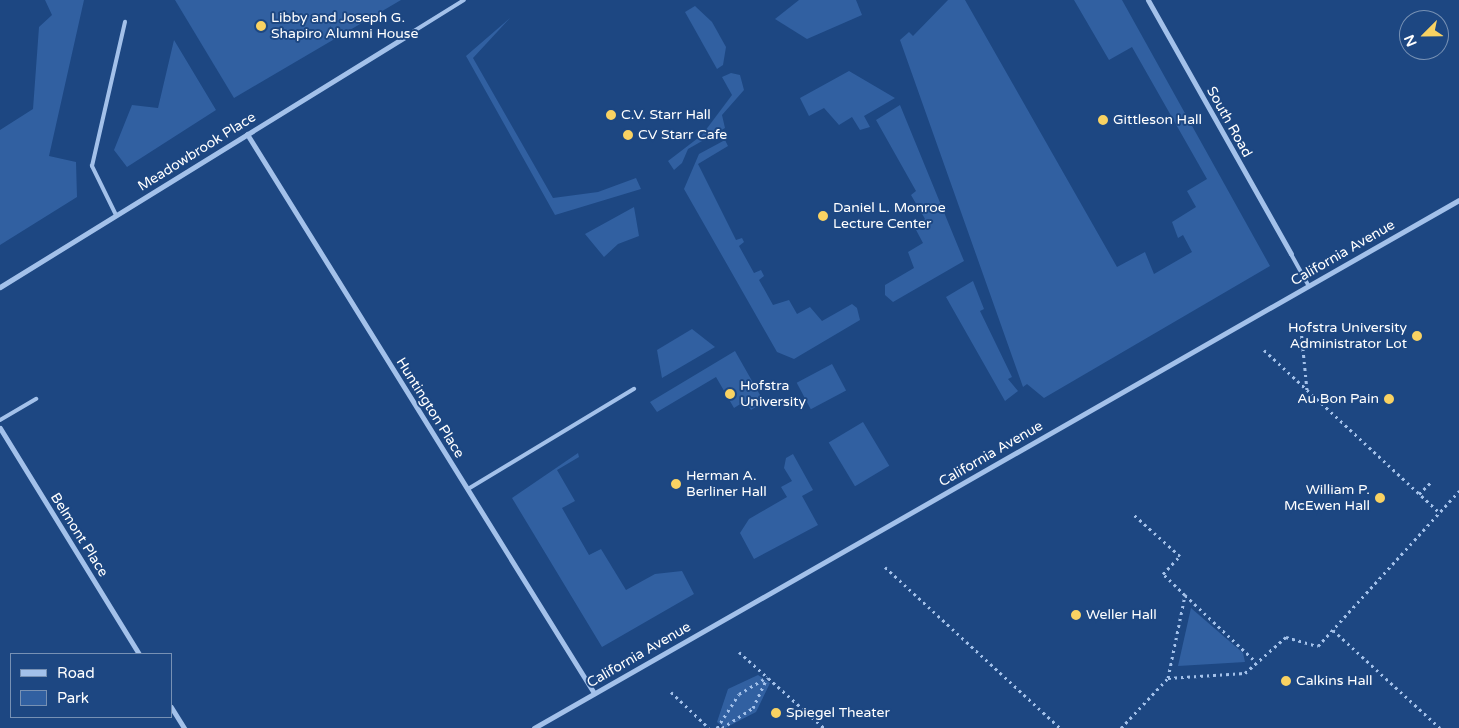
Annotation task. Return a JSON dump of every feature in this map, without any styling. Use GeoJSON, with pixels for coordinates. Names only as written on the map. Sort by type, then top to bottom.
{"type":"FeatureCollection","features":[{"type":"Feature","properties":{"kind":"street","name":"South Road"},"geometry":{"type":"LineString","coordinates":[[1148,0],[1291,254]]}},
{"type":"Feature","properties":{"kind":"street","name":"Meadowbrook Place"},"geometry":{"type":"LineString","coordinates":[[0,287],[406,36]]}},
{"type":"Feature","properties":{"kind":"street","name":"Huntington Place"},"geometry":{"type":"LineString","coordinates":[[247,134],[594,693]]}},
{"type":"Feature","properties":{"kind":"street","name":"California Avenue"},"geometry":{"type":"LineString","coordinates":[[534,728],[1459,200]]}},
{"type":"Feature","properties":{"kind":"street","name":"Belmont Place"},"geometry":{"type":"LineString","coordinates":[[0,428],[138,653]]}},
{"type":"Feature","properties":{"kind":"street"},"geometry":{"type":"LineString","coordinates":[[172,709],[184,728]]}},
{"type":"Feature","properties":{"kind":"lane"},"geometry":{"type":"LineString","coordinates":[[406,36],[464,0]]}},
{"type":"Feature","properties":{"kind":"lane"},"geometry":{"type":"LineString","coordinates":[[116,215],[92,166],[125,22]]}},
{"type":"Feature","properties":{"kind":"lane"},"geometry":{"type":"LineString","coordinates":[[1291,254],[1309,286]]}},
{"type":"Feature","properties":{"kind":"lane"},"geometry":{"type":"LineString","coordinates":[[468,489],[634,388]]}},
{"type":"Feature","properties":{"kind":"lane"},"geometry":{"type":"LineString","coordinates":[[0,420],[36,399]]}},
{"type":"Feature","properties":{"kind":"path"},"geometry":{"type":"LineString","coordinates":[[1301,329],[1308,391]]}},
{"type":"Feature","properties":{"kind":"path"},"geometry":{"type":"LineString","coordinates":[[1264,350],[1440,513]]}},
{"type":"Feature","properties":{"kind":"path"},"geometry":{"type":"LineString","coordinates":[[1419,494],[1430,483]]}},
{"type":"Feature","properties":{"kind":"path"},"geometry":{"type":"LineString","coordinates":[[1168,678],[1245,673],[1255,661],[1286,637],[1318,646],[1459,491]]}},
{"type":"Feature","properties":{"kind":"path"},"geometry":{"type":"LineString","coordinates":[[1132,513],[1180,556],[1163,574],[1255,661]]}},
{"type":"Feature","properties":{"kind":"path"},"geometry":{"type":"LineString","coordinates":[[885,568],[1060,728]]}},
{"type":"Feature","properties":{"kind":"path"},"geometry":{"type":"LineString","coordinates":[[1121,728],[1168,678],[1185,595]]}},
{"type":"Feature","properties":{"kind":"path"},"geometry":{"type":"LineString","coordinates":[[1334,630],[1440,728]]}},
{"type":"Feature","properties":{"kind":"path"},"geometry":{"type":"LineString","coordinates":[[739,652],[824,728]]}},
{"type":"Feature","properties":{"kind":"path"},"geometry":{"type":"LineString","coordinates":[[717,728],[739,694],[767,677]]}},
{"type":"Feature","properties":{"kind":"path"},"geometry":{"type":"LineString","coordinates":[[722,728],[753,708],[767,677]]}},
{"type":"Feature","properties":{"kind":"path"},"geometry":{"type":"LineString","coordinates":[[671,692],[709,728]]}},
{"type":"Feature","properties":{"kind":"green space"},"geometry":{"type":"Polygon","coordinates":[[[45,0],[84,0],[49,156],[76,162],[77,197],[0,245],[0,130],[33,109],[39,27],[52,15],[45,0]]]}},
{"type":"Feature","properties":{"kind":"green space"},"geometry":{"type":"Polygon","coordinates":[[[175,0],[401,0],[234,98],[175,0]]]}},
{"type":"Feature","properties":{"kind":"green space"},"geometry":{"type":"Polygon","coordinates":[[[799,0],[856,0],[862,15],[807,39],[775,19],[799,0]]]}},
{"type":"Feature","properties":{"kind":"green space"},"geometry":{"type":"Polygon","coordinates":[[[948,0],[965,0],[1117,267],[1145,252],[1154,274],[1192,252],[1183,235],[1178,238],[1172,222],[1196,207],[1187,191],[1207,179],[1132,47],[1109,60],[1074,0],[1122,0],[1270,266],[1044,398],[1027,384],[1023,387],[900,40],[909,32],[913,36],[948,0]]]}},
{"type":"Feature","properties":{"kind":"green space"},"geometry":{"type":"Polygon","coordinates":[[[695,6],[712,22],[726,47],[723,65],[717,69],[685,12],[695,6]]]}},
{"type":"Feature","properties":{"kind":"green space"},"geometry":{"type":"Polygon","coordinates":[[[510,18],[473,58],[553,198],[598,192],[636,178],[641,189],[555,215],[466,56],[510,18]]]}},
{"type":"Feature","properties":{"kind":"green space"},"geometry":{"type":"Polygon","coordinates":[[[174,40],[216,110],[127,167],[114,150],[132,105],[158,108],[174,40]]]}},
{"type":"Feature","properties":{"kind":"green space"},"geometry":{"type":"Polygon","coordinates":[[[849,71],[895,98],[864,116],[870,127],[860,130],[852,117],[839,125],[824,108],[809,116],[800,98],[849,71]]]}},
{"type":"Feature","properties":{"kind":"green space"},"geometry":{"type":"Polygon","coordinates":[[[731,73],[740,75],[744,90],[722,115],[725,128],[688,149],[682,163],[674,170],[668,161],[702,135],[732,95],[722,77],[731,73]]]}},
{"type":"Feature","properties":{"kind":"green space"},"geometry":{"type":"Polygon","coordinates":[[[900,105],[964,261],[893,302],[885,295],[885,285],[914,268],[908,252],[923,243],[915,228],[925,219],[911,195],[916,191],[876,120],[900,105]]]}},
{"type":"Feature","properties":{"kind":"green space"},"geometry":{"type":"Polygon","coordinates":[[[725,140],[728,146],[698,164],[736,240],[742,238],[744,242],[739,246],[754,273],[761,270],[764,276],[759,280],[773,305],[789,300],[797,314],[810,307],[822,321],[852,304],[857,308],[860,320],[794,359],[777,352],[684,189],[699,154],[725,140]]]}},
{"type":"Feature","properties":{"kind":"green space"},"geometry":{"type":"Polygon","coordinates":[[[634,207],[639,236],[618,244],[604,257],[585,234],[634,207]]]}},
{"type":"Feature","properties":{"kind":"green space"},"geometry":{"type":"Polygon","coordinates":[[[973,281],[984,309],[980,311],[1012,377],[1008,379],[1018,391],[1005,401],[946,297],[973,281]]]}},
{"type":"Feature","properties":{"kind":"green space"},"geometry":{"type":"Polygon","coordinates":[[[692,329],[715,347],[662,378],[657,350],[692,329]]]}},
{"type":"Feature","properties":{"kind":"green space"},"geometry":{"type":"Polygon","coordinates":[[[735,351],[764,402],[751,410],[745,401],[734,408],[716,377],[657,412],[650,402],[735,351]]]}},
{"type":"Feature","properties":{"kind":"green space"},"geometry":{"type":"Polygon","coordinates":[[[832,364],[846,390],[811,409],[797,383],[832,364]]]}},
{"type":"Feature","properties":{"kind":"green space"},"geometry":{"type":"Polygon","coordinates":[[[863,422],[889,466],[855,486],[829,443],[863,422]]]}},
{"type":"Feature","properties":{"kind":"green space"},"geometry":{"type":"Polygon","coordinates":[[[578,453],[579,457],[557,470],[575,501],[562,508],[589,555],[601,549],[626,590],[655,574],[682,571],[694,594],[602,647],[512,498],[578,453]]]}},
{"type":"Feature","properties":{"kind":"green space"},"geometry":{"type":"Polygon","coordinates":[[[793,454],[813,490],[802,496],[818,525],[754,559],[740,533],[749,519],[787,497],[781,487],[792,481],[784,468],[786,458],[793,454]]]}},
{"type":"Feature","properties":{"kind":"green space"},"geometry":{"type":"Polygon","coordinates":[[[1191,608],[1243,653],[1245,662],[1178,666],[1191,608]]]}},
{"type":"Feature","properties":{"kind":"green space"},"geometry":{"type":"Polygon","coordinates":[[[758,675],[770,683],[756,712],[725,728],[717,722],[728,689],[758,675]]]}},
{"type":"Feature","properties":{"kind":"place","name":"Libby and Joseph G. Shapiro Alumni House"},"geometry":{"type":"Point","coordinates":[261,26]}},
{"type":"Feature","properties":{"kind":"place","name":"C.V. Starr Hall"},"geometry":{"type":"Point","coordinates":[611,115]}},
{"type":"Feature","properties":{"kind":"place","name":"Gittleson Hall"},"geometry":{"type":"Point","coordinates":[1103,120]}},
{"type":"Feature","properties":{"kind":"place","name":"CV Starr Cafe"},"geometry":{"type":"Point","coordinates":[628,135]}},
{"type":"Feature","properties":{"kind":"place","name":"Daniel L. Monroe Lecture Center"},"geometry":{"type":"Point","coordinates":[823,216]}},
{"type":"Feature","properties":{"kind":"place","name":"Hofstra University Administrator Lot"},"geometry":{"type":"Point","coordinates":[1417,336]}},
{"type":"Feature","properties":{"kind":"place","name":"Hofstra University"},"geometry":{"type":"Point","coordinates":[730,394]}},
{"type":"Feature","properties":{"kind":"place","name":"Au Bon Pain"},"geometry":{"type":"Point","coordinates":[1389,399]}},
{"type":"Feature","properties":{"kind":"place","name":"Herman A. Berliner Hall"},"geometry":{"type":"Point","coordinates":[676,484]}},
{"type":"Feature","properties":{"kind":"place","name":"William P. McEwen Hall"},"geometry":{"type":"Point","coordinates":[1380,498]}},
{"type":"Feature","properties":{"kind":"place","name":"Weller Hall"},"geometry":{"type":"Point","coordinates":[1076,615]}},
{"type":"Feature","properties":{"kind":"place","name":"Calkins Hall"},"geometry":{"type":"Point","coordinates":[1286,681]}},
{"type":"Feature","properties":{"kind":"place","name":"Spiegel Theater"},"geometry":{"type":"Point","coordinates":[776,713]}}]}
